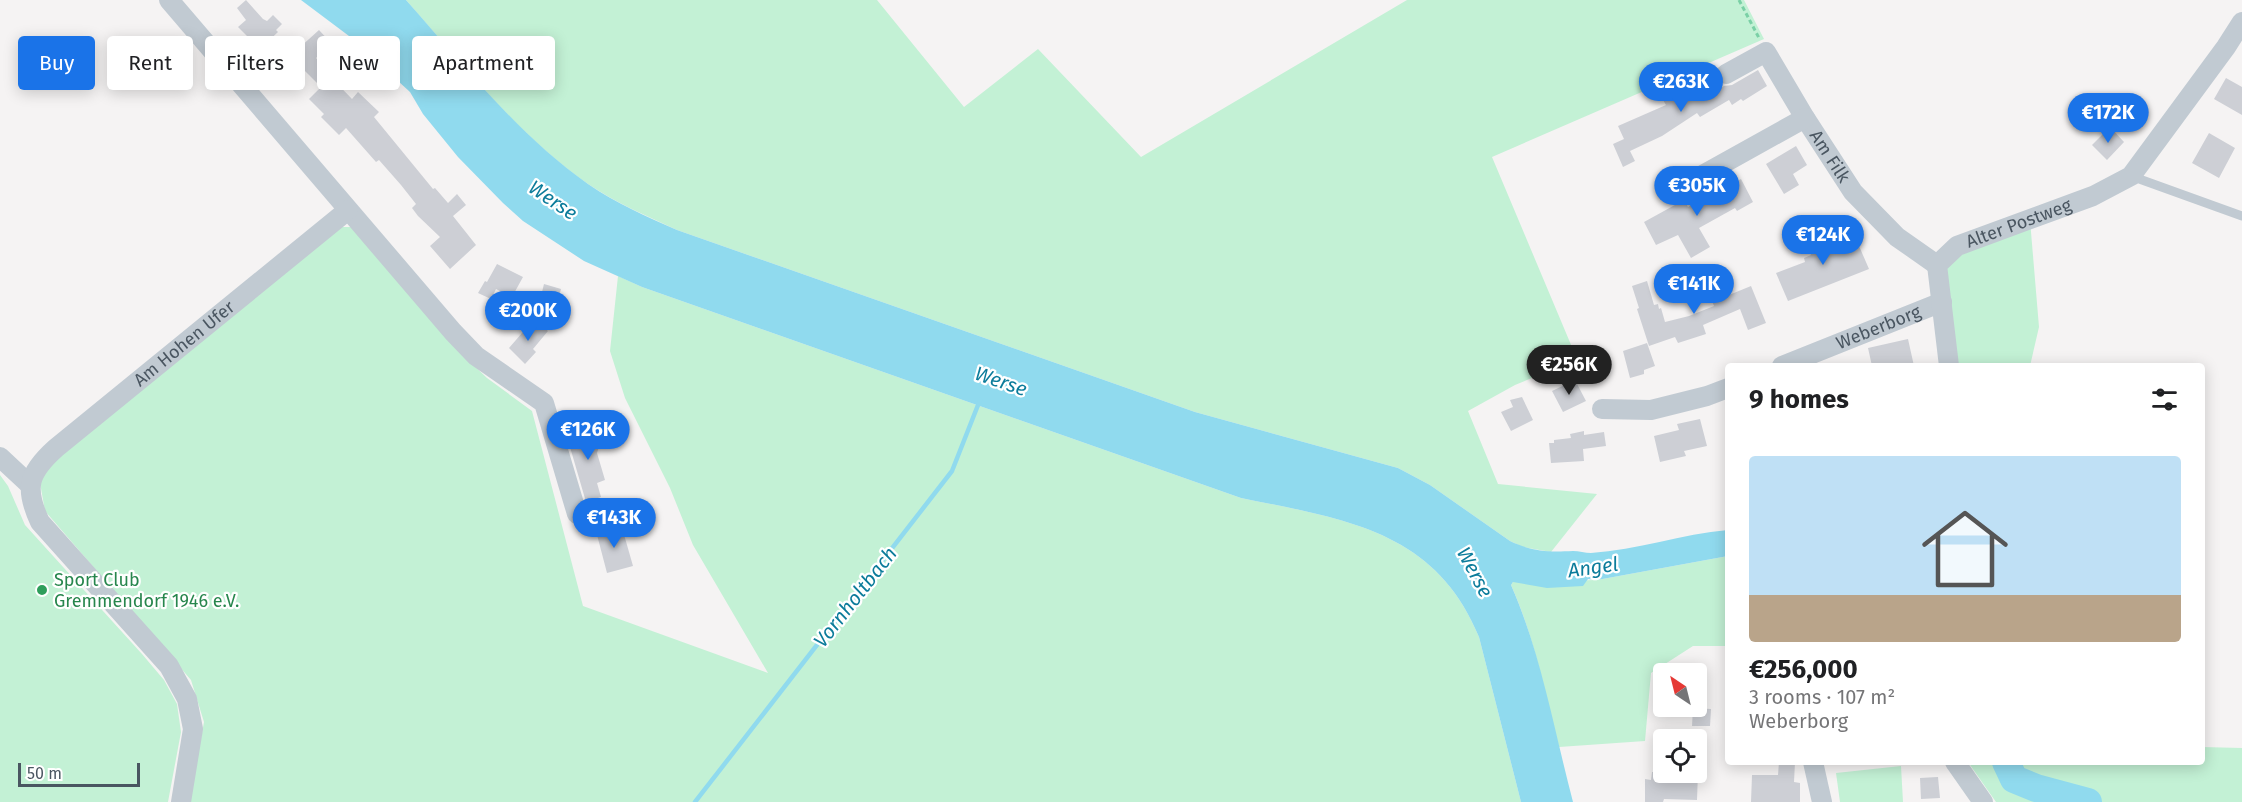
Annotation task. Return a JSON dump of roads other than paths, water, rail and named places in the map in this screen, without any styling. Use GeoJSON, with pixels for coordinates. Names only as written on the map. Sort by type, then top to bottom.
{"type":"FeatureCollection","features":[{"type":"Feature","properties":{"kind":"street"},"geometry":{"type":"LineString","coordinates":[[169,0],[476,356],[544,403],[577,514]]}},
{"type":"Feature","properties":{"kind":"street","name":"Alter Postweg"},"geometry":{"type":"LineString","coordinates":[[1937,265],[1957,246],[2093,196],[2131,176],[2242,22]]}},
{"type":"Feature","properties":{"kind":"street","name":"Am Filk"},"geometry":{"type":"LineString","coordinates":[[1726,74],[1766,52],[1853,192],[1897,237],[1937,265]]}},
{"type":"Feature","properties":{"kind":"street","name":"Am Filk"},"geometry":{"type":"LineString","coordinates":[[1690,182],[1805,118]]}},
{"type":"Feature","properties":{"kind":"street","name":"Am Hohen Ufer"},"geometry":{"type":"LineString","coordinates":[[30,485],[33,475],[43,460],[56,448],[348,210]]}},
{"type":"Feature","properties":{"kind":"street"},"geometry":{"type":"LineString","coordinates":[[1937,265],[1949,363]]}},
{"type":"Feature","properties":{"kind":"street","name":"Weberborg"},"geometry":{"type":"LineString","coordinates":[[1790,363],[1942,302]]}},
{"type":"Feature","properties":{"kind":"street"},"geometry":{"type":"LineString","coordinates":[[1602,409],[1651,410],[1725,389]]}},
{"type":"Feature","properties":{"kind":"street"},"geometry":{"type":"LineString","coordinates":[[0,457],[30,485],[32,505],[40,522],[169,666],[187,699],[193,729],[181,802]]}},
{"type":"Feature","properties":{"kind":"street"},"geometry":{"type":"LineString","coordinates":[[1814,765],[1822,802]]}},
{"type":"Feature","properties":{"kind":"street"},"geometry":{"type":"LineString","coordinates":[[1957,765],[1983,802]]}},
{"type":"Feature","properties":{"kind":"lane"},"geometry":{"type":"LineString","coordinates":[[2131,176],[2242,216]]}},
{"type":"Feature","properties":{"kind":"water","name":"Werse"},"geometry":{"type":"Polygon","coordinates":[[[301,0],[406,0],[438,36],[412,36],[412,90],[486,90],[514,121],[588,184],[643,215],[677,230],[1195,412],[1398,468],[1430,485],[1510,541],[1526,547],[1548,551],[1591,553],[1725,530],[1725,557],[1597,580],[1588,579],[1583,586],[1547,588],[1513,582],[1511,585],[1539,665],[1573,802],[1521,802],[1479,637],[1460,601],[1437,573],[1411,551],[1381,535],[1349,523],[1315,513],[1241,498],[642,287],[584,261],[523,221],[503,203],[458,157],[423,114],[410,92],[400,83],[400,36],[349,36],[301,0]]]}},
{"type":"Feature","properties":{"kind":"waterway","name":"Vornholtbach"},"geometry":{"type":"LineString","coordinates":[[695,802],[952,471],[980,400]]}},
{"type":"Feature","properties":{"kind":"waterway","name":"Angel"},"geometry":{"type":"LineString","coordinates":[[2007,765],[2014,779],[2036,788],[2088,802]]}},
{"type":"Feature","properties":{"kind":"place","name":"Sport Club Gremmendorf 1946 e.V."},"geometry":{"type":"Point","coordinates":[42,590]}}]}
